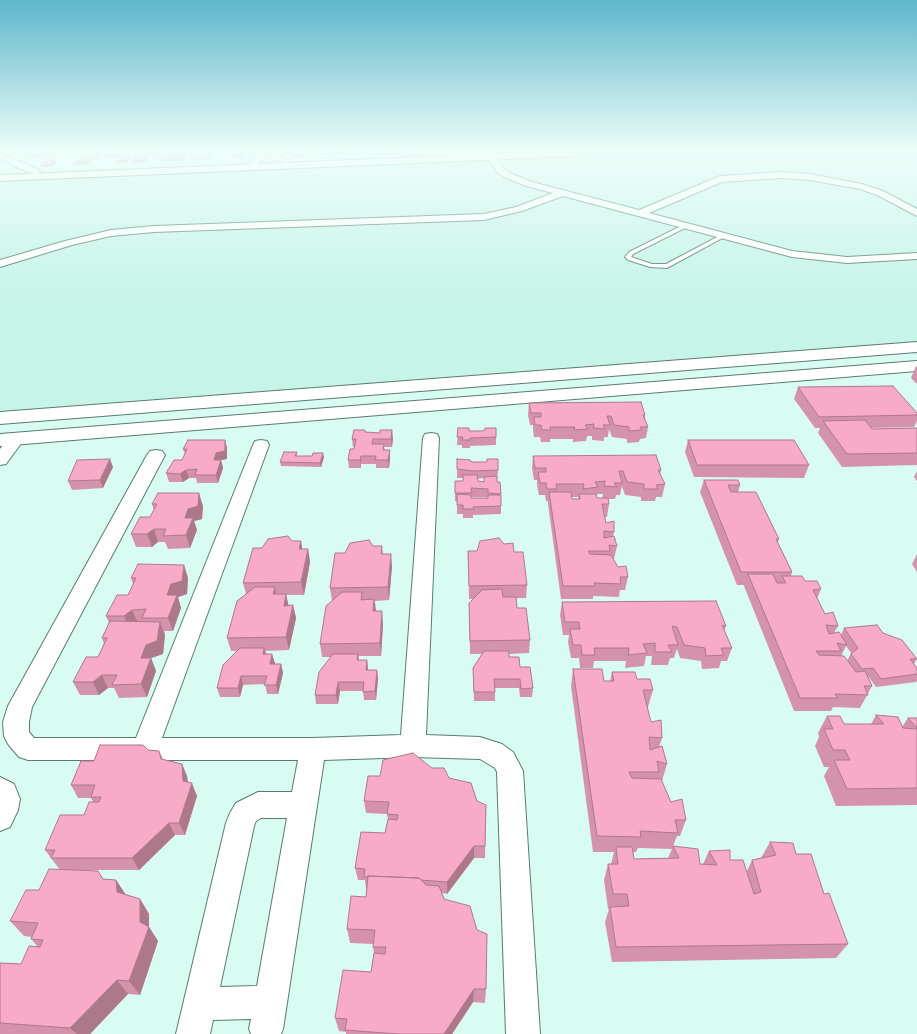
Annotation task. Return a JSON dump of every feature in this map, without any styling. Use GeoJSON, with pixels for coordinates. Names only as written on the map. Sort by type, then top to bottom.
{"type":"FeatureCollection","features":[{"type":"Feature","properties":{"kind":"street"},"geometry":{"type":"LineString","coordinates":[[0,264],[76,241],[118,232],[154,229],[484,217],[514,210],[544,199]]}},
{"type":"Feature","properties":{"kind":"street"},"geometry":{"type":"LineString","coordinates":[[585,199],[792,254],[847,260],[917,256]]}},
{"type":"Feature","properties":{"kind":"street"},"geometry":{"type":"LineString","coordinates":[[639,214],[673,199]]}},
{"type":"Feature","properties":{"kind":"street"},"geometry":{"type":"LineString","coordinates":[[890,199],[917,213]]}},
{"type":"Feature","properties":{"kind":"street"},"geometry":{"type":"LineString","coordinates":[[899,257],[917,269]]}},
{"type":"Feature","properties":{"kind":"street"},"geometry":{"type":"LineString","coordinates":[[0,418],[917,346]]}},
{"type":"Feature","properties":{"kind":"street"},"geometry":{"type":"LineString","coordinates":[[0,460],[8,439],[917,366]]}},
{"type":"Feature","properties":{"kind":"street"},"geometry":{"type":"LineString","coordinates":[[363,389],[358,398],[361,406],[366,410]]}},
{"type":"Feature","properties":{"kind":"street"},"geometry":{"type":"LineString","coordinates":[[327,413],[334,404],[333,395],[328,392]]}},
{"type":"Feature","properties":{"kind":"street"},"geometry":{"type":"LineString","coordinates":[[413,746],[431,438]]}},
{"type":"Feature","properties":{"kind":"street"},"geometry":{"type":"LineString","coordinates":[[144,748],[261,445]]}},
{"type":"Feature","properties":{"kind":"street"},"geometry":{"type":"LineString","coordinates":[[156,455],[20,706],[16,722],[17,736],[28,749],[313,749],[413,746],[480,748],[493,752],[504,760],[510,771],[523,1034]]}},
{"type":"Feature","properties":{"kind":"street"},"geometry":{"type":"LineString","coordinates":[[303,805],[258,805],[246,812],[240,823],[196,1019],[268,1016],[313,749]]}},
{"type":"Feature","properties":{"kind":"street"},"geometry":{"type":"LineString","coordinates":[[0,790],[4,793],[6,799],[4,810],[0,818]]}},
{"type":"Feature","properties":{"kind":"lane"},"geometry":{"type":"LineString","coordinates":[[685,226],[632,253],[628,257],[652,266],[667,266],[723,236]]}},
{"type":"Feature","properties":{"kind":"shaded area"},"geometry":{"type":"Polygon","coordinates":[[[0,199],[917,199],[917,342],[0,412],[0,199]]]}},
{"type":"Feature","properties":{"kind":"building"},"geometry":{"type":"Polygon","coordinates":[[[893,386],[917,413],[917,415],[819,417],[798,387],[893,386]]]}},
{"type":"Feature","properties":{"kind":"building"},"geometry":{"type":"Polygon","coordinates":[[[641,402],[645,415],[643,415],[648,427],[640,427],[642,430],[629,431],[629,427],[614,425],[611,416],[607,416],[610,425],[603,425],[605,429],[593,428],[594,424],[585,425],[588,429],[574,430],[575,427],[550,427],[551,430],[542,430],[541,425],[535,425],[534,417],[541,417],[541,413],[531,413],[529,403],[641,402]]]}},
{"type":"Feature","properties":{"kind":"building"},"geometry":{"type":"Polygon","coordinates":[[[865,420],[872,429],[917,428],[917,453],[847,454],[823,421],[865,420]]]}},
{"type":"Feature","properties":{"kind":"building"},"geometry":{"type":"Polygon","coordinates":[[[458,428],[469,428],[469,431],[482,431],[485,430],[485,428],[496,428],[496,437],[470,438],[470,440],[462,440],[463,437],[457,437],[458,428]]]}},
{"type":"Feature","properties":{"kind":"building"},"geometry":{"type":"Polygon","coordinates":[[[354,430],[365,430],[365,432],[380,433],[380,430],[392,430],[391,439],[373,439],[372,444],[384,444],[383,450],[390,450],[388,460],[375,460],[376,456],[361,456],[360,460],[348,460],[350,449],[354,449],[356,439],[352,439],[354,430]]]}},
{"type":"Feature","properties":{"kind":"building"},"geometry":{"type":"Polygon","coordinates":[[[188,440],[225,440],[225,451],[216,453],[214,460],[221,460],[216,475],[195,475],[197,469],[186,470],[180,474],[166,473],[174,460],[182,460],[187,449],[183,449],[188,440]]]}},
{"type":"Feature","properties":{"kind":"building"},"geometry":{"type":"Polygon","coordinates":[[[688,440],[794,440],[809,465],[697,465],[688,440]]]}},
{"type":"Feature","properties":{"kind":"building"},"geometry":{"type":"Polygon","coordinates":[[[284,452],[297,452],[295,456],[312,456],[313,453],[323,453],[320,463],[280,462],[284,452]]]}},
{"type":"Feature","properties":{"kind":"building"},"geometry":{"type":"Polygon","coordinates":[[[656,455],[661,470],[658,470],[665,484],[656,485],[658,489],[644,489],[644,484],[627,482],[623,471],[619,471],[622,483],[614,483],[617,487],[604,486],[605,481],[595,482],[598,487],[583,489],[584,484],[556,484],[557,489],[547,489],[546,483],[540,483],[538,472],[546,472],[546,468],[535,468],[533,456],[656,455]]]}},
{"type":"Feature","properties":{"kind":"building"},"geometry":{"type":"Polygon","coordinates":[[[110,459],[100,480],[68,481],[77,460],[110,459]]]}},
{"type":"Feature","properties":{"kind":"building"},"geometry":{"type":"Polygon","coordinates":[[[457,459],[470,460],[472,462],[487,462],[487,459],[498,459],[498,470],[474,471],[457,469],[457,459]]]}},
{"type":"Feature","properties":{"kind":"building"},"geometry":{"type":"Polygon","coordinates":[[[463,475],[477,475],[478,481],[484,482],[484,477],[497,476],[497,482],[500,482],[501,494],[488,493],[488,489],[471,488],[472,493],[455,493],[455,481],[463,481],[463,475]]]}},
{"type":"Feature","properties":{"kind":"building"},"geometry":{"type":"Polygon","coordinates":[[[704,480],[738,480],[740,485],[728,485],[731,492],[756,492],[779,539],[776,539],[792,572],[741,572],[704,480]]]}},
{"type":"Feature","properties":{"kind":"building"},"geometry":{"type":"Polygon","coordinates":[[[549,492],[571,492],[572,499],[580,499],[579,494],[596,494],[597,498],[608,498],[609,504],[602,504],[606,523],[614,521],[614,532],[604,531],[604,538],[614,536],[617,546],[609,545],[610,551],[588,551],[590,554],[611,555],[618,567],[626,566],[628,577],[620,577],[621,584],[594,583],[595,586],[563,586],[549,492]]]}},
{"type":"Feature","properties":{"kind":"building"},"geometry":{"type":"Polygon","coordinates":[[[158,493],[199,493],[198,506],[188,509],[185,518],[193,518],[186,535],[163,536],[166,529],[154,529],[147,534],[131,534],[140,517],[150,517],[157,504],[152,504],[158,493]]]}},
{"type":"Feature","properties":{"kind":"building"},"geometry":{"type":"Polygon","coordinates":[[[457,494],[471,495],[471,498],[488,498],[488,495],[501,495],[501,506],[473,507],[474,509],[463,509],[463,505],[457,505],[457,494]]]}},
{"type":"Feature","properties":{"kind":"building"},"geometry":{"type":"Polygon","coordinates":[[[288,536],[292,541],[301,541],[299,549],[308,549],[301,582],[243,583],[253,548],[262,548],[268,539],[288,536]]]}},
{"type":"Feature","properties":{"kind":"building"},"geometry":{"type":"Polygon","coordinates":[[[499,538],[504,544],[513,543],[514,552],[523,552],[527,585],[469,586],[468,551],[477,551],[480,541],[499,538]]]}},
{"type":"Feature","properties":{"kind":"building"},"geometry":{"type":"Polygon","coordinates":[[[369,540],[373,546],[382,546],[381,554],[391,554],[388,587],[330,588],[335,553],[345,553],[350,543],[369,540]]]}},
{"type":"Feature","properties":{"kind":"building"},"geometry":{"type":"Polygon","coordinates":[[[138,564],[184,565],[182,581],[171,584],[167,595],[177,595],[168,618],[142,618],[146,609],[132,610],[124,616],[106,616],[117,595],[128,595],[136,578],[131,578],[138,564]]]}},
{"type":"Feature","properties":{"kind":"building"},"geometry":{"type":"Polygon","coordinates":[[[748,574],[773,574],[777,583],[786,583],[782,576],[802,576],[805,581],[817,581],[821,589],[813,590],[825,614],[833,612],[838,626],[826,625],[829,634],[839,632],[847,645],[837,643],[841,651],[816,651],[819,655],[844,656],[856,672],[865,671],[872,686],[864,686],[868,695],[835,694],[838,698],[800,698],[748,574]]]}},
{"type":"Feature","properties":{"kind":"building"},"geometry":{"type":"Polygon","coordinates":[[[255,587],[275,587],[273,594],[286,594],[284,606],[293,605],[286,637],[227,638],[237,601],[255,587]]]}},
{"type":"Feature","properties":{"kind":"building"},"geometry":{"type":"Polygon","coordinates":[[[502,589],[503,597],[516,597],[517,608],[526,608],[530,640],[470,641],[469,603],[482,590],[502,589]]]}},
{"type":"Feature","properties":{"kind":"building"},"geometry":{"type":"Polygon","coordinates":[[[342,592],[362,592],[361,600],[374,599],[373,611],[382,611],[380,643],[320,644],[326,606],[342,592]]]}},
{"type":"Feature","properties":{"kind":"building"},"geometry":{"type":"Polygon","coordinates":[[[716,601],[726,626],[722,625],[732,648],[721,648],[724,655],[706,656],[705,648],[684,645],[677,627],[672,626],[678,645],[668,645],[672,652],[655,652],[655,643],[643,644],[647,653],[628,655],[629,648],[594,648],[595,655],[582,655],[581,645],[573,645],[570,629],[580,629],[579,622],[565,622],[562,602],[716,601]]]}},
{"type":"Feature","properties":{"kind":"building"},"geometry":{"type":"Polygon","coordinates":[[[110,621],[160,622],[157,641],[146,645],[141,658],[151,658],[141,684],[112,685],[117,675],[102,675],[93,682],[73,682],[86,657],[98,657],[107,638],[102,638],[110,621]]]}},
{"type":"Feature","properties":{"kind":"building"},"geometry":{"type":"Polygon","coordinates":[[[877,625],[883,633],[902,640],[917,659],[910,659],[917,668],[917,674],[881,679],[873,668],[862,669],[851,654],[858,648],[844,628],[877,625]]]}},
{"type":"Feature","properties":{"kind":"building"},"geometry":{"type":"Polygon","coordinates":[[[240,648],[264,648],[263,654],[272,654],[270,664],[281,664],[276,685],[264,685],[267,676],[241,676],[238,688],[217,688],[223,665],[240,648]]]}},
{"type":"Feature","properties":{"kind":"building"},"geometry":{"type":"Polygon","coordinates":[[[484,651],[509,651],[509,657],[519,657],[520,667],[530,667],[533,688],[521,689],[520,679],[494,679],[495,692],[474,692],[473,668],[484,651]]]}},
{"type":"Feature","properties":{"kind":"building"},"geometry":{"type":"Polygon","coordinates":[[[333,654],[358,654],[357,660],[367,660],[366,670],[377,670],[375,691],[363,692],[364,682],[338,682],[336,695],[315,695],[319,672],[333,654]]]}},
{"type":"Feature","properties":{"kind":"building"},"geometry":{"type":"Polygon","coordinates":[[[573,669],[602,669],[604,681],[614,681],[612,672],[635,672],[637,679],[650,679],[653,690],[643,690],[651,722],[661,720],[662,738],[649,737],[650,750],[662,746],[667,764],[657,761],[659,772],[629,772],[632,778],[661,779],[671,802],[682,799],[686,820],[675,820],[678,833],[640,831],[641,837],[597,836],[573,669]]]}},
{"type":"Feature","properties":{"kind":"building"},"geometry":{"type":"Polygon","coordinates":[[[876,715],[898,717],[903,728],[917,729],[917,788],[847,789],[834,760],[850,760],[845,750],[833,750],[824,729],[833,729],[827,716],[840,716],[844,724],[884,724],[876,715]]]}},
{"type":"Feature","properties":{"kind":"building"},"geometry":{"type":"Polygon","coordinates":[[[908,718],[917,718],[917,728],[908,718]]]}},
{"type":"Feature","properties":{"kind":"building"},"geometry":{"type":"Polygon","coordinates":[[[100,745],[143,745],[148,750],[159,751],[161,759],[182,764],[183,781],[192,783],[179,823],[169,823],[132,858],[51,858],[55,850],[45,850],[60,815],[84,815],[89,802],[99,802],[101,797],[91,797],[95,785],[71,785],[81,761],[94,761],[100,745]]]}},
{"type":"Feature","properties":{"kind":"building"},"geometry":{"type":"Polygon","coordinates":[[[413,753],[432,768],[444,768],[449,778],[471,783],[477,801],[486,805],[485,846],[474,846],[447,882],[421,880],[419,878],[364,877],[365,869],[355,868],[361,832],[385,833],[388,819],[397,820],[398,815],[387,814],[389,802],[364,801],[368,776],[380,776],[383,760],[413,753]]]}},
{"type":"Feature","properties":{"kind":"building"},"geometry":{"type":"Polygon","coordinates":[[[770,842],[793,843],[796,854],[811,854],[824,894],[829,893],[848,944],[616,947],[610,907],[629,906],[627,894],[613,894],[608,864],[618,864],[616,847],[632,847],[634,859],[679,858],[673,846],[698,849],[700,864],[717,865],[709,851],[730,850],[730,860],[743,860],[754,894],[761,892],[752,860],[776,855],[770,842]]]}},
{"type":"Feature","properties":{"kind":"building"},"geometry":{"type":"Polygon","coordinates":[[[49,869],[98,871],[103,879],[116,880],[117,892],[140,899],[140,922],[149,927],[129,981],[117,980],[70,1028],[0,1023],[0,963],[21,964],[29,946],[40,947],[43,940],[31,939],[38,923],[10,921],[26,890],[39,890],[49,869]]]}},
{"type":"Feature","properties":{"kind":"building"},"geometry":{"type":"Polygon","coordinates":[[[368,876],[419,878],[426,885],[439,886],[444,899],[470,906],[477,930],[487,934],[486,989],[474,989],[444,1034],[398,1034],[345,1030],[347,1019],[335,1018],[343,970],[371,972],[374,953],[385,954],[386,947],[373,947],[375,930],[347,929],[351,896],[366,897],[368,876]]]}}]}
